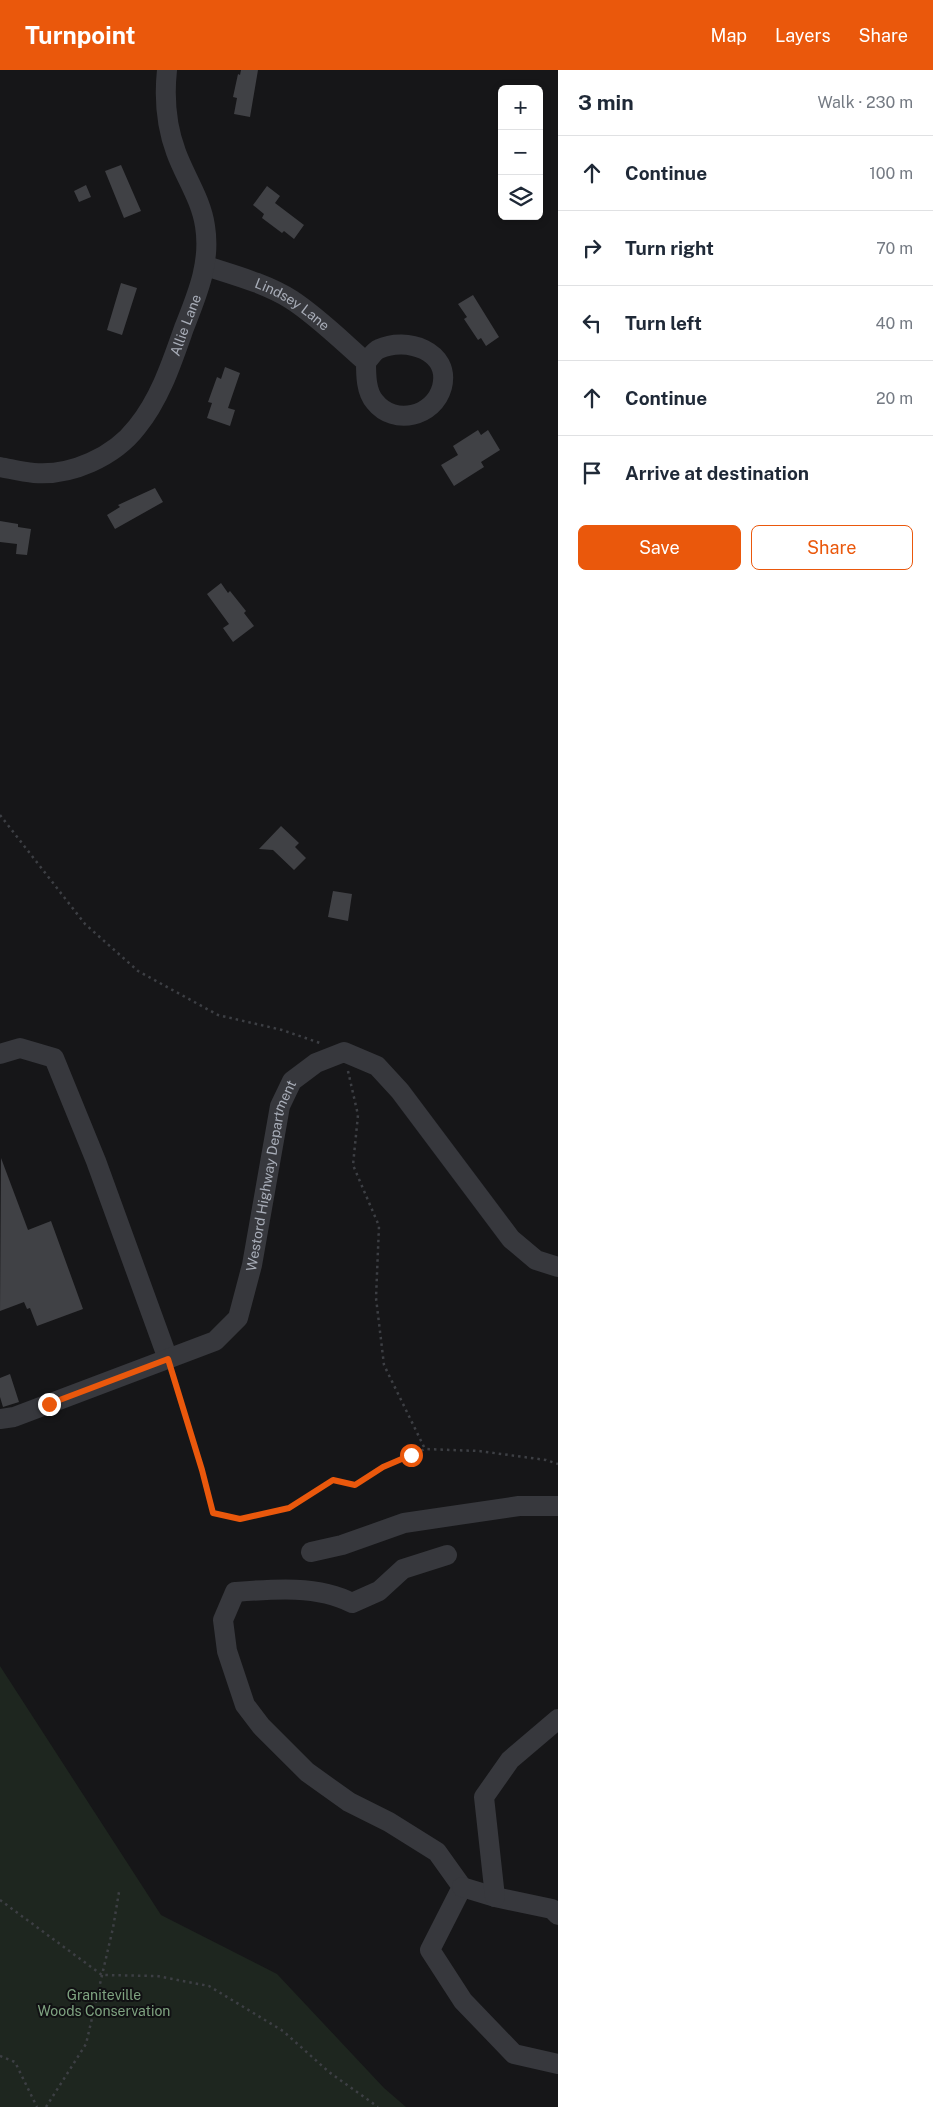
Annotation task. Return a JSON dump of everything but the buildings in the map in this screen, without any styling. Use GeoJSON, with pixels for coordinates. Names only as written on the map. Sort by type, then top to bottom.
{"type":"FeatureCollection","features":[{"type":"Feature","properties":{"kind":"street","name":"Allie Lane"},"geometry":{"type":"LineString","coordinates":[[0,467],[35,473],[65,471],[87,464],[115,448],[137,428],[153,404],[171,366],[206,266],[205,226],[200,208],[176,152],[168,127],[165,90],[167,70]]}},
{"type":"Feature","properties":{"kind":"street","name":"Lindsey Lane"},"geometry":{"type":"LineString","coordinates":[[206,266],[267,288],[292,300],[366,362]]}},
{"type":"Feature","properties":{"kind":"street"},"geometry":{"type":"LineString","coordinates":[[0,1054],[20,1048],[54,1058],[96,1161],[168,1359]]}},
{"type":"Feature","properties":{"kind":"street"},"geometry":{"type":"LineString","coordinates":[[344,1052],[377,1066],[400,1090],[511,1239],[536,1260],[558,1267]]}},
{"type":"Feature","properties":{"kind":"street","name":"Westord Highway Department"},"geometry":{"type":"LineString","coordinates":[[0,1419],[14,1417],[215,1341],[238,1318],[252,1265],[280,1106],[292,1081],[316,1063],[344,1052]]}},
{"type":"Feature","properties":{"kind":"street"},"geometry":{"type":"LineString","coordinates":[[311,1552],[342,1545],[404,1523],[519,1506],[558,1506]]}},
{"type":"Feature","properties":{"kind":"street"},"geometry":{"type":"LineString","coordinates":[[446,1555],[403,1569],[379,1591],[352,1603],[338,1596],[281,1588],[235,1592],[223,1620],[227,1652],[246,1705],[261,1726],[307,1772],[349,1802],[389,1822],[437,1852],[462,1887],[495,1897],[552,1909],[558,1915]]}},
{"type":"Feature","properties":{"kind":"street"},"geometry":{"type":"LineString","coordinates":[[495,1897],[484,1796],[510,1760],[558,1719]]}},
{"type":"Feature","properties":{"kind":"street"},"geometry":{"type":"LineString","coordinates":[[462,1887],[430,1950],[463,2001],[514,2054],[558,2064]]}},
{"type":"Feature","properties":{"kind":"path"},"geometry":{"type":"LineString","coordinates":[[0,815],[85,924],[138,971],[218,1015],[282,1030],[344,1052],[358,1115],[353,1165],[379,1226],[376,1298],[384,1365],[425,1449]]}},
{"type":"Feature","properties":{"kind":"path"},"geometry":{"type":"LineString","coordinates":[[168,1359],[202,1470],[213,1513],[240,1519],[289,1508],[333,1480],[355,1485],[383,1467],[425,1449],[479,1451],[546,1460],[558,1464]]}},
{"type":"Feature","properties":{"kind":"path"},"geometry":{"type":"LineString","coordinates":[[46,2107],[86,2044],[113,1928],[119,1892]]}},
{"type":"Feature","properties":{"kind":"path"},"geometry":{"type":"LineString","coordinates":[[0,1900],[102,1975],[157,1976],[209,1986],[283,2031],[329,2072],[378,2107]]}},
{"type":"Feature","properties":{"kind":"path"},"geometry":{"type":"LineString","coordinates":[[0,2056],[15,2062],[37,2107]]}},
{"type":"Feature","properties":{"kind":"green space","name":"Graniteville Woods Conservation"},"geometry":{"type":"Polygon","coordinates":[[[0,1666],[161,1915],[277,1974],[384,2088],[406,2107],[0,2107],[0,1666]]]}},
{"type":"Feature","properties":{"kind":"route"},"geometry":{"type":"LineString","coordinates":[[49,1404],[168,1359],[202,1470],[213,1513],[240,1519],[289,1508],[333,1480],[355,1485],[383,1467],[411,1455]]}}]}
